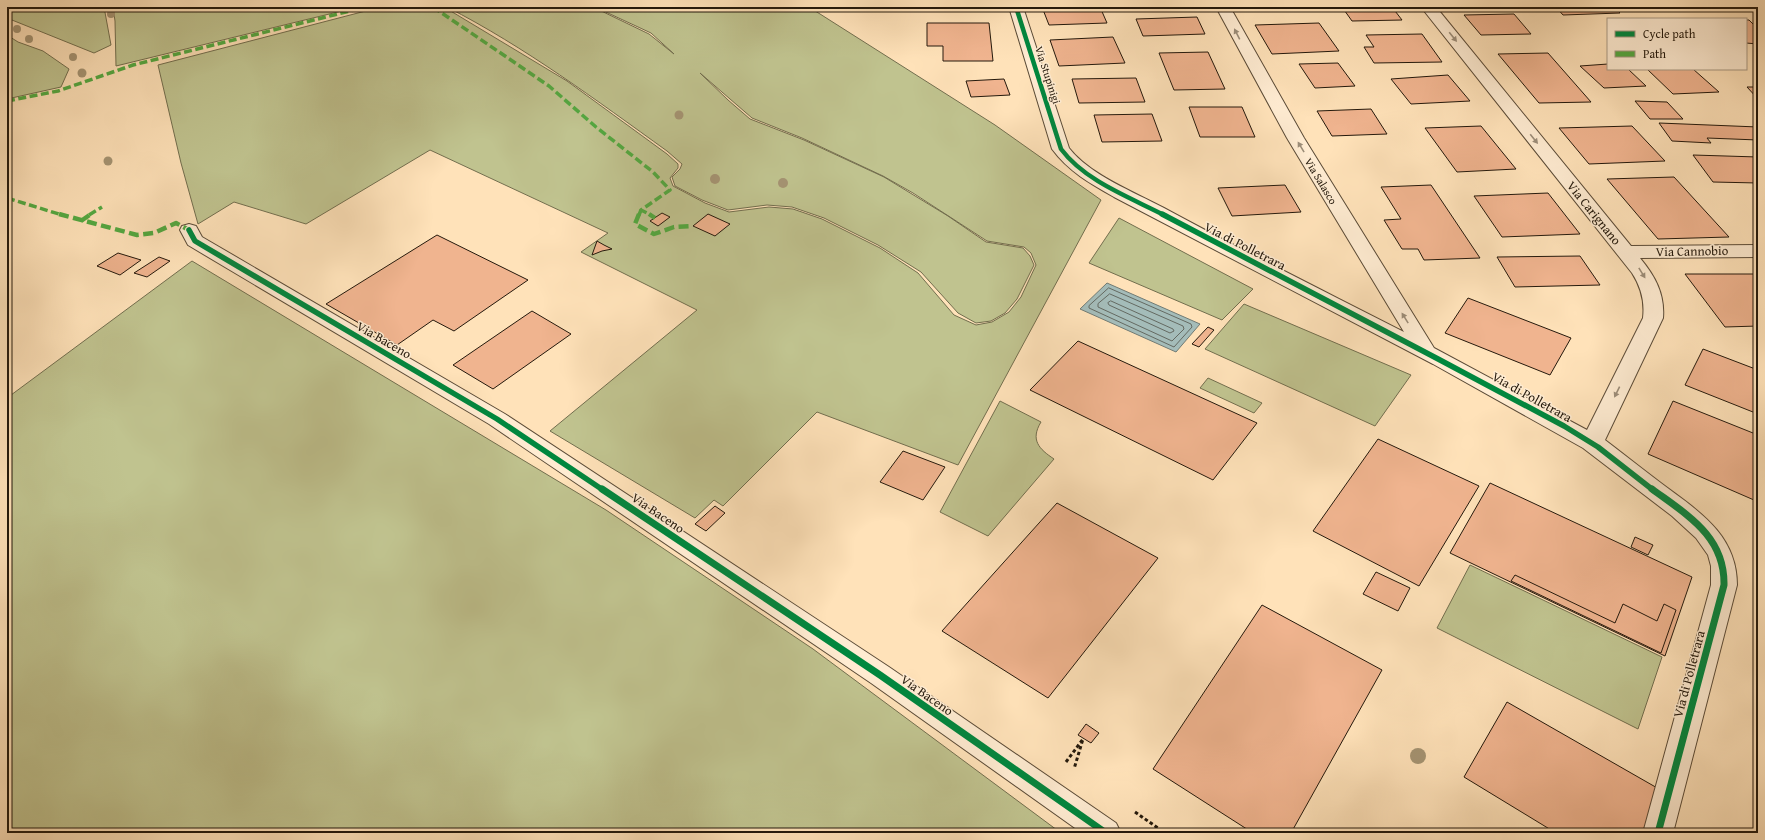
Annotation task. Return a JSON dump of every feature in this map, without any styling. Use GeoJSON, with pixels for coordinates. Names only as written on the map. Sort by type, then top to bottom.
{"type":"FeatureCollection","features":[{"type":"Feature","properties":{"kind":"street","name":"Via Stupinigi"},"geometry":{"type":"LineString","coordinates":[[1016,7],[1062,149]]}},
{"type":"Feature","properties":{"kind":"street","name":"Via Salasco"},"geometry":{"type":"LineString","coordinates":[[1223,7],[1260,78],[1426,351]]}},
{"type":"Feature","properties":{"kind":"street","name":"Via Carignano"},"geometry":{"type":"LineString","coordinates":[[1428,7],[1626,252],[1650,286],[1654,303],[1653,318],[1592,443]]}},
{"type":"Feature","properties":{"kind":"street","name":"Via di Polletrara"},"geometry":{"type":"LineString","coordinates":[[1062,149],[1066,157],[1073,164],[1135,200],[1195,233],[1426,351],[1592,443],[1701,528],[1717,548],[1725,572],[1724,584],[1658,833]]}},
{"type":"Feature","properties":{"kind":"street","name":"Via Baceno"},"geometry":{"type":"LineString","coordinates":[[189,230],[195,241],[497,419],[874,671],[1106,833]]}},
{"type":"Feature","properties":{"kind":"street","name":"Via Cannobio"},"geometry":{"type":"LineString","coordinates":[[1626,252],[1758,250]]}},
{"type":"Feature","properties":{"kind":"green space"},"geometry":{"type":"Polygon","coordinates":[[[7,7],[104,7],[111,45],[94,53],[7,18],[7,7]]]}},
{"type":"Feature","properties":{"kind":"green space"},"geometry":{"type":"Polygon","coordinates":[[[113,7],[358,7],[116,66],[115,21],[113,7]]]}},
{"type":"Feature","properties":{"kind":"green space"},"geometry":{"type":"Polygon","coordinates":[[[381,7],[444,7],[567,81],[667,154],[678,164],[678,168],[670,178],[673,186],[705,203],[729,212],[769,207],[793,209],[822,219],[880,248],[918,273],[954,315],[976,325],[992,322],[1009,312],[1021,297],[1036,265],[1031,253],[1024,247],[987,241],[913,193],[883,176],[802,138],[752,118],[700,73],[750,119],[804,140],[884,177],[948,216],[986,242],[1023,248],[1030,256],[1034,265],[1017,299],[1005,313],[991,321],[976,323],[958,313],[921,272],[878,245],[824,218],[792,207],[767,205],[728,210],[702,200],[675,186],[672,177],[680,169],[682,164],[667,151],[560,75],[504,39],[447,7],[593,7],[649,34],[674,54],[651,33],[595,7],[809,7],[995,125],[1101,200],[958,465],[817,412],[723,506],[714,500],[695,518],[550,431],[697,310],[581,252],[608,233],[430,150],[306,224],[234,202],[198,224],[181,163],[158,65],[381,7]]]}},
{"type":"Feature","properties":{"kind":"green space"},"geometry":{"type":"Polygon","coordinates":[[[7,35],[18,42],[43,51],[69,69],[61,87],[7,99],[7,35]]]}},
{"type":"Feature","properties":{"kind":"green space"},"geometry":{"type":"Polygon","coordinates":[[[1119,218],[1253,289],[1222,320],[1089,263],[1119,218]]]}},
{"type":"Feature","properties":{"kind":"green space"},"geometry":{"type":"Polygon","coordinates":[[[192,261],[606,510],[813,649],[1061,833],[7,833],[7,398],[192,261]]]}},
{"type":"Feature","properties":{"kind":"green space"},"geometry":{"type":"Polygon","coordinates":[[[1244,304],[1411,375],[1375,426],[1205,349],[1244,304]]]}},
{"type":"Feature","properties":{"kind":"green space"},"geometry":{"type":"Polygon","coordinates":[[[1208,378],[1262,403],[1254,413],[1200,388],[1208,378]]]}},
{"type":"Feature","properties":{"kind":"green space"},"geometry":{"type":"Polygon","coordinates":[[[1000,401],[1041,422],[1036,434],[1036,439],[1040,448],[1054,459],[988,536],[940,512],[1000,401]]]}},
{"type":"Feature","properties":{"kind":"green space"},"geometry":{"type":"Polygon","coordinates":[[[1470,565],[1662,657],[1638,729],[1437,628],[1470,565]]]}},
{"type":"Feature","properties":{"kind":"water"},"geometry":{"type":"Polygon","coordinates":[[[1107,283],[1200,324],[1176,352],[1080,309],[1107,283]]]}},
{"type":"Feature","properties":{"kind":"building"},"geometry":{"type":"Polygon","coordinates":[[[895,7],[934,7],[932,10],[895,7]]]}},
{"type":"Feature","properties":{"kind":"building"},"geometry":{"type":"Polygon","coordinates":[[[1042,7],[1100,7],[1107,23],[1049,25],[1042,7]]]}},
{"type":"Feature","properties":{"kind":"building"},"geometry":{"type":"Polygon","coordinates":[[[1253,7],[1309,7],[1311,10],[1255,11],[1253,7]]]}},
{"type":"Feature","properties":{"kind":"building"},"geometry":{"type":"Polygon","coordinates":[[[1342,7],[1392,7],[1402,20],[1352,21],[1342,7]]]}},
{"type":"Feature","properties":{"kind":"building"},"geometry":{"type":"Polygon","coordinates":[[[1556,7],[1614,7],[1620,13],[1563,15],[1556,7]]]}},
{"type":"Feature","properties":{"kind":"building"},"geometry":{"type":"Polygon","coordinates":[[[1514,14],[1531,34],[1481,35],[1464,15],[1514,14]]]}},
{"type":"Feature","properties":{"kind":"building"},"geometry":{"type":"Polygon","coordinates":[[[1197,17],[1205,34],[1143,36],[1136,19],[1197,17]]]}},
{"type":"Feature","properties":{"kind":"building"},"geometry":{"type":"Polygon","coordinates":[[[1747,20],[1749,20],[1758,29],[1758,44],[1747,43],[1747,20]]]}},
{"type":"Feature","properties":{"kind":"building"},"geometry":{"type":"Polygon","coordinates":[[[927,23],[989,23],[993,61],[943,61],[943,46],[927,46],[927,23]]]}},
{"type":"Feature","properties":{"kind":"building"},"geometry":{"type":"Polygon","coordinates":[[[1319,23],[1339,51],[1272,54],[1255,25],[1319,23]]]}},
{"type":"Feature","properties":{"kind":"building"},"geometry":{"type":"Polygon","coordinates":[[[1422,34],[1442,62],[1374,63],[1364,47],[1374,47],[1366,35],[1422,34]]]}},
{"type":"Feature","properties":{"kind":"building"},"geometry":{"type":"Polygon","coordinates":[[[1113,37],[1125,63],[1059,66],[1050,40],[1113,37]]]}},
{"type":"Feature","properties":{"kind":"building"},"geometry":{"type":"Polygon","coordinates":[[[1208,52],[1225,89],[1174,90],[1159,53],[1208,52]]]}},
{"type":"Feature","properties":{"kind":"building"},"geometry":{"type":"Polygon","coordinates":[[[1548,53],[1591,102],[1539,103],[1498,54],[1548,53]]]}},
{"type":"Feature","properties":{"kind":"building"},"geometry":{"type":"Polygon","coordinates":[[[1338,63],[1355,86],[1315,88],[1299,64],[1338,63]]]}},
{"type":"Feature","properties":{"kind":"building"},"geometry":{"type":"Polygon","coordinates":[[[1607,64],[1607,70],[1629,70],[1646,86],[1604,88],[1580,66],[1607,64]]]}},
{"type":"Feature","properties":{"kind":"building"},"geometry":{"type":"Polygon","coordinates":[[[1648,70],[1694,70],[1719,92],[1673,94],[1648,70]]]}},
{"type":"Feature","properties":{"kind":"building"},"geometry":{"type":"Polygon","coordinates":[[[1448,75],[1470,101],[1411,104],[1391,79],[1448,75]]]}},
{"type":"Feature","properties":{"kind":"building"},"geometry":{"type":"Polygon","coordinates":[[[1136,78],[1145,102],[1079,103],[1072,79],[1136,78]]]}},
{"type":"Feature","properties":{"kind":"building"},"geometry":{"type":"Polygon","coordinates":[[[1004,79],[1010,95],[971,97],[966,81],[1004,79]]]}},
{"type":"Feature","properties":{"kind":"building"},"geometry":{"type":"Polygon","coordinates":[[[1747,87],[1758,87],[1758,99],[1747,87]]]}},
{"type":"Feature","properties":{"kind":"building"},"geometry":{"type":"Polygon","coordinates":[[[1635,101],[1667,102],[1683,119],[1650,119],[1635,101]]]}},
{"type":"Feature","properties":{"kind":"building"},"geometry":{"type":"Polygon","coordinates":[[[1189,107],[1242,107],[1255,137],[1200,137],[1189,107]]]}},
{"type":"Feature","properties":{"kind":"building"},"geometry":{"type":"Polygon","coordinates":[[[1371,109],[1387,134],[1332,136],[1317,111],[1371,109]]]}},
{"type":"Feature","properties":{"kind":"building"},"geometry":{"type":"Polygon","coordinates":[[[1152,114],[1162,141],[1102,142],[1094,115],[1152,114]]]}},
{"type":"Feature","properties":{"kind":"building"},"geometry":{"type":"Polygon","coordinates":[[[1659,123],[1758,127],[1758,140],[1707,138],[1711,143],[1672,141],[1659,123]]]}},
{"type":"Feature","properties":{"kind":"building"},"geometry":{"type":"Polygon","coordinates":[[[1481,126],[1516,169],[1457,172],[1425,128],[1481,126]]]}},
{"type":"Feature","properties":{"kind":"building"},"geometry":{"type":"Polygon","coordinates":[[[1632,126],[1665,161],[1589,164],[1559,128],[1632,126]]]}},
{"type":"Feature","properties":{"kind":"building"},"geometry":{"type":"Polygon","coordinates":[[[1693,155],[1758,157],[1758,183],[1713,182],[1693,155]]]}},
{"type":"Feature","properties":{"kind":"building"},"geometry":{"type":"Polygon","coordinates":[[[1674,177],[1729,237],[1658,239],[1607,179],[1674,177]]]}},
{"type":"Feature","properties":{"kind":"building"},"geometry":{"type":"Polygon","coordinates":[[[1285,185],[1301,212],[1232,216],[1218,188],[1285,185]]]}},
{"type":"Feature","properties":{"kind":"building"},"geometry":{"type":"Polygon","coordinates":[[[1431,185],[1480,258],[1424,260],[1418,249],[1402,249],[1384,220],[1401,219],[1381,187],[1431,185]]]}},
{"type":"Feature","properties":{"kind":"building"},"geometry":{"type":"Polygon","coordinates":[[[1548,193],[1580,234],[1502,237],[1474,196],[1548,193]]]}},
{"type":"Feature","properties":{"kind":"building"},"geometry":{"type":"Polygon","coordinates":[[[662,213],[670,217],[658,226],[650,221],[662,213]]]}},
{"type":"Feature","properties":{"kind":"building"},"geometry":{"type":"Polygon","coordinates":[[[708,214],[730,224],[715,236],[693,226],[708,214]]]}},
{"type":"Feature","properties":{"kind":"building"},"geometry":{"type":"Polygon","coordinates":[[[437,235],[528,280],[454,331],[433,320],[397,345],[326,304],[437,235]]]}},
{"type":"Feature","properties":{"kind":"building"},"geometry":{"type":"Polygon","coordinates":[[[597,241],[612,249],[592,255],[597,241]]]}},
{"type":"Feature","properties":{"kind":"building"},"geometry":{"type":"Polygon","coordinates":[[[118,253],[141,260],[120,275],[97,266],[118,253]]]}},
{"type":"Feature","properties":{"kind":"building"},"geometry":{"type":"Polygon","coordinates":[[[1580,256],[1600,285],[1515,287],[1497,257],[1580,256]]]}},
{"type":"Feature","properties":{"kind":"building"},"geometry":{"type":"Polygon","coordinates":[[[159,257],[170,261],[147,277],[134,273],[159,257]]]}},
{"type":"Feature","properties":{"kind":"building"},"geometry":{"type":"Polygon","coordinates":[[[1685,274],[1758,274],[1758,326],[1725,327],[1685,274]]]}},
{"type":"Feature","properties":{"kind":"building"},"geometry":{"type":"Polygon","coordinates":[[[1468,298],[1571,338],[1550,375],[1445,333],[1468,298]]]}},
{"type":"Feature","properties":{"kind":"building"},"geometry":{"type":"Polygon","coordinates":[[[532,311],[571,334],[493,389],[453,365],[532,311]]]}},
{"type":"Feature","properties":{"kind":"building"},"geometry":{"type":"Polygon","coordinates":[[[1208,327],[1214,330],[1199,347],[1192,344],[1208,327]]]}},
{"type":"Feature","properties":{"kind":"building"},"geometry":{"type":"Polygon","coordinates":[[[1078,341],[1257,423],[1213,480],[1030,390],[1078,341]]]}},
{"type":"Feature","properties":{"kind":"building"},"geometry":{"type":"Polygon","coordinates":[[[1703,349],[1758,370],[1758,414],[1685,385],[1703,349]]]}},
{"type":"Feature","properties":{"kind":"building"},"geometry":{"type":"Polygon","coordinates":[[[1673,401],[1758,435],[1758,491],[1754,500],[1648,454],[1673,401]]]}},
{"type":"Feature","properties":{"kind":"building"},"geometry":{"type":"Polygon","coordinates":[[[1378,439],[1479,486],[1419,586],[1313,531],[1378,439]]]}},
{"type":"Feature","properties":{"kind":"building"},"geometry":{"type":"Polygon","coordinates":[[[903,451],[945,467],[923,500],[880,482],[903,451]]]}},
{"type":"Feature","properties":{"kind":"building"},"geometry":{"type":"Polygon","coordinates":[[[1490,483],[1692,577],[1665,656],[1450,553],[1490,483]]]}},
{"type":"Feature","properties":{"kind":"building"},"geometry":{"type":"Polygon","coordinates":[[[1057,503],[1158,558],[1048,698],[942,631],[1057,503]]]}},
{"type":"Feature","properties":{"kind":"building"},"geometry":{"type":"Polygon","coordinates":[[[715,506],[725,513],[706,531],[695,524],[715,506]]]}},
{"type":"Feature","properties":{"kind":"building"},"geometry":{"type":"Polygon","coordinates":[[[1635,537],[1653,545],[1648,555],[1631,547],[1635,537]]]}},
{"type":"Feature","properties":{"kind":"building"},"geometry":{"type":"Polygon","coordinates":[[[1376,572],[1410,588],[1398,611],[1363,594],[1376,572]]]}},
{"type":"Feature","properties":{"kind":"building"},"geometry":{"type":"Polygon","coordinates":[[[1515,575],[1615,623],[1623,604],[1657,621],[1664,604],[1676,610],[1661,653],[1511,581],[1515,575]]]}},
{"type":"Feature","properties":{"kind":"building"},"geometry":{"type":"Polygon","coordinates":[[[1262,605],[1382,670],[1291,833],[1253,833],[1153,769],[1262,605]]]}},
{"type":"Feature","properties":{"kind":"building"},"geometry":{"type":"Polygon","coordinates":[[[1507,702],[1666,793],[1651,833],[1556,833],[1464,777],[1507,702]]]}},
{"type":"Feature","properties":{"kind":"building"},"geometry":{"type":"Polygon","coordinates":[[[1086,724],[1099,733],[1091,743],[1078,735],[1086,724]]]}},
{"type":"Feature","properties":{"kind":"marked path"},"geometry":{"type":"LineString","coordinates":[[7,101],[58,91],[133,65],[366,7]]}},
{"type":"Feature","properties":{"kind":"marked path"},"geometry":{"type":"LineString","coordinates":[[433,7],[549,86],[596,127],[653,172],[670,190],[641,210],[655,218]]}},
{"type":"Feature","properties":{"kind":"marked path"},"geometry":{"type":"LineString","coordinates":[[7,198],[73,219],[137,235],[154,233],[176,223],[189,230]]}},
{"type":"Feature","properties":{"kind":"marked path"},"geometry":{"type":"LineString","coordinates":[[81,221],[102,207]]}},
{"type":"Feature","properties":{"kind":"marked path"},"geometry":{"type":"LineString","coordinates":[[641,210],[635,224],[654,234],[674,227],[693,226]]}},
{"type":"Feature","properties":{"kind":"cycle path"},"geometry":{"type":"LineString","coordinates":[[1016,7],[1061,149],[1067,158],[1091,175],[1121,193],[1440,360],[1591,442],[1680,510],[1697,524],[1711,539],[1722,560],[1724,585],[1658,833]]}},
{"type":"Feature","properties":{"kind":"cycle path"},"geometry":{"type":"LineString","coordinates":[[189,230],[195,241],[497,419],[880,675],[1106,833]]}}]}
